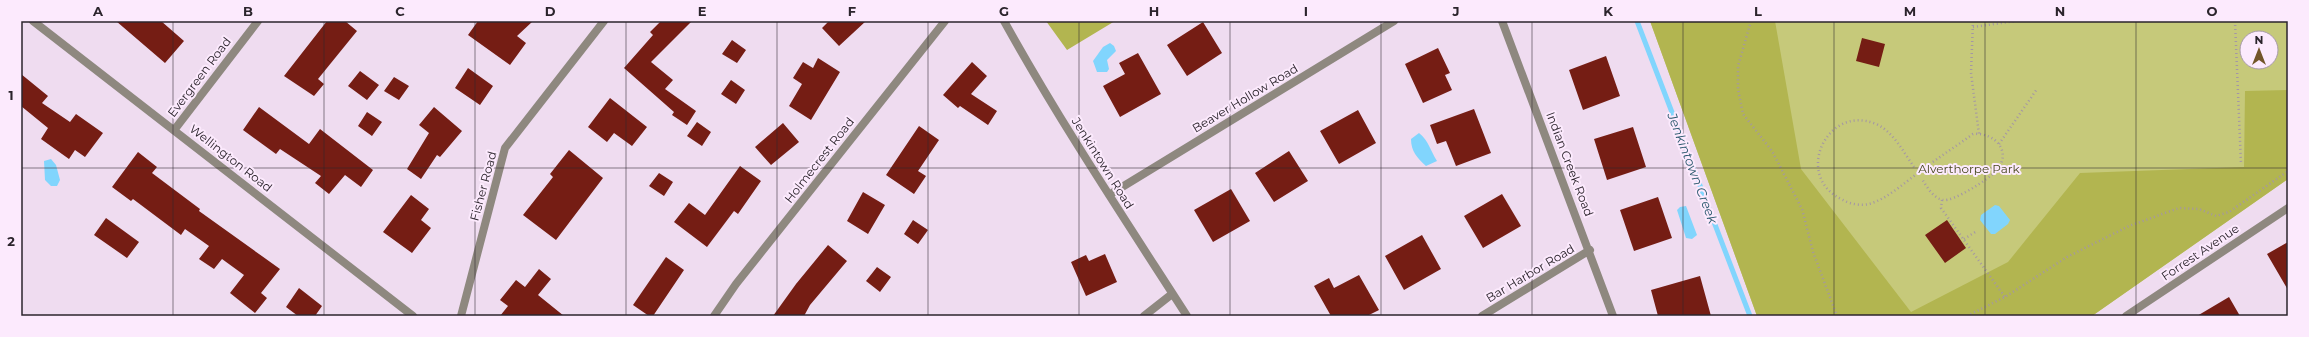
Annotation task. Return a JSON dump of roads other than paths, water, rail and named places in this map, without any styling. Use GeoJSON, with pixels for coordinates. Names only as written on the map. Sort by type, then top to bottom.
{"type":"FeatureCollection","features":[{"type":"Feature","properties":{"kind":"street","name":"Wellington Road"},"geometry":{"type":"LineString","coordinates":[[33,21],[175,129],[413,316]]}},
{"type":"Feature","properties":{"kind":"street","name":"Evergreen Road"},"geometry":{"type":"LineString","coordinates":[[175,129],[258,21]]}},
{"type":"Feature","properties":{"kind":"street","name":"Fisher Road"},"geometry":{"type":"LineString","coordinates":[[461,316],[505,148],[604,21]]}},
{"type":"Feature","properties":{"kind":"street","name":"Holmecrest Road"},"geometry":{"type":"LineString","coordinates":[[714,316],[741,278],[945,21]]}},
{"type":"Feature","properties":{"kind":"street","name":"Jenkintown Road"},"geometry":{"type":"LineString","coordinates":[[1004,21],[1029,67],[1108,195],[1186,316]]}},
{"type":"Feature","properties":{"kind":"street","name":"Beaver Hollow Road"},"geometry":{"type":"LineString","coordinates":[[1108,195],[1394,21]]}},
{"type":"Feature","properties":{"kind":"street","name":"Indian Creek Road"},"geometry":{"type":"LineString","coordinates":[[1502,21],[1590,250],[1613,316]]}},
{"type":"Feature","properties":{"kind":"street","name":"Forrest Avenue"},"geometry":{"type":"LineString","coordinates":[[2126,316],[2288,208]]}},
{"type":"Feature","properties":{"kind":"street","name":"Bar Harbor Road"},"geometry":{"type":"LineString","coordinates":[[1482,316],[1590,250]]}},
{"type":"Feature","properties":{"kind":"street"},"geometry":{"type":"LineString","coordinates":[[1144,316],[1172,294]]}},
{"type":"Feature","properties":{"kind":"water"},"geometry":{"type":"Polygon","coordinates":[[[1110,43],[1114,46],[1116,51],[1107,60],[1109,69],[1107,72],[1097,72],[1093,61],[1103,47],[1110,43]]]}},
{"type":"Feature","properties":{"kind":"water"},"geometry":{"type":"Polygon","coordinates":[[[1419,133],[1427,142],[1437,161],[1426,166],[1417,157],[1412,147],[1411,139],[1419,133]]]}},
{"type":"Feature","properties":{"kind":"water"},"geometry":{"type":"Polygon","coordinates":[[[51,159],[56,165],[60,180],[57,186],[51,186],[45,180],[44,161],[51,159]]]}},
{"type":"Feature","properties":{"kind":"water"},"geometry":{"type":"Polygon","coordinates":[[[1995,205],[1999,206],[2010,220],[2008,224],[1995,234],[1991,234],[1980,220],[1981,215],[1995,205]]]}},
{"type":"Feature","properties":{"kind":"water"},"geometry":{"type":"Polygon","coordinates":[[[1686,206],[1697,235],[1692,239],[1686,238],[1677,210],[1680,207],[1686,206]]]}},
{"type":"Feature","properties":{"kind":"waterway","name":"Jenkintown Creek"},"geometry":{"type":"LineString","coordinates":[[1637,21],[1750,316]]}},
{"type":"Feature","properties":{"kind":"park label","name":"Alverthorpe Park"},"geometry":{"type":"Point","coordinates":[1969,168]}}]}
